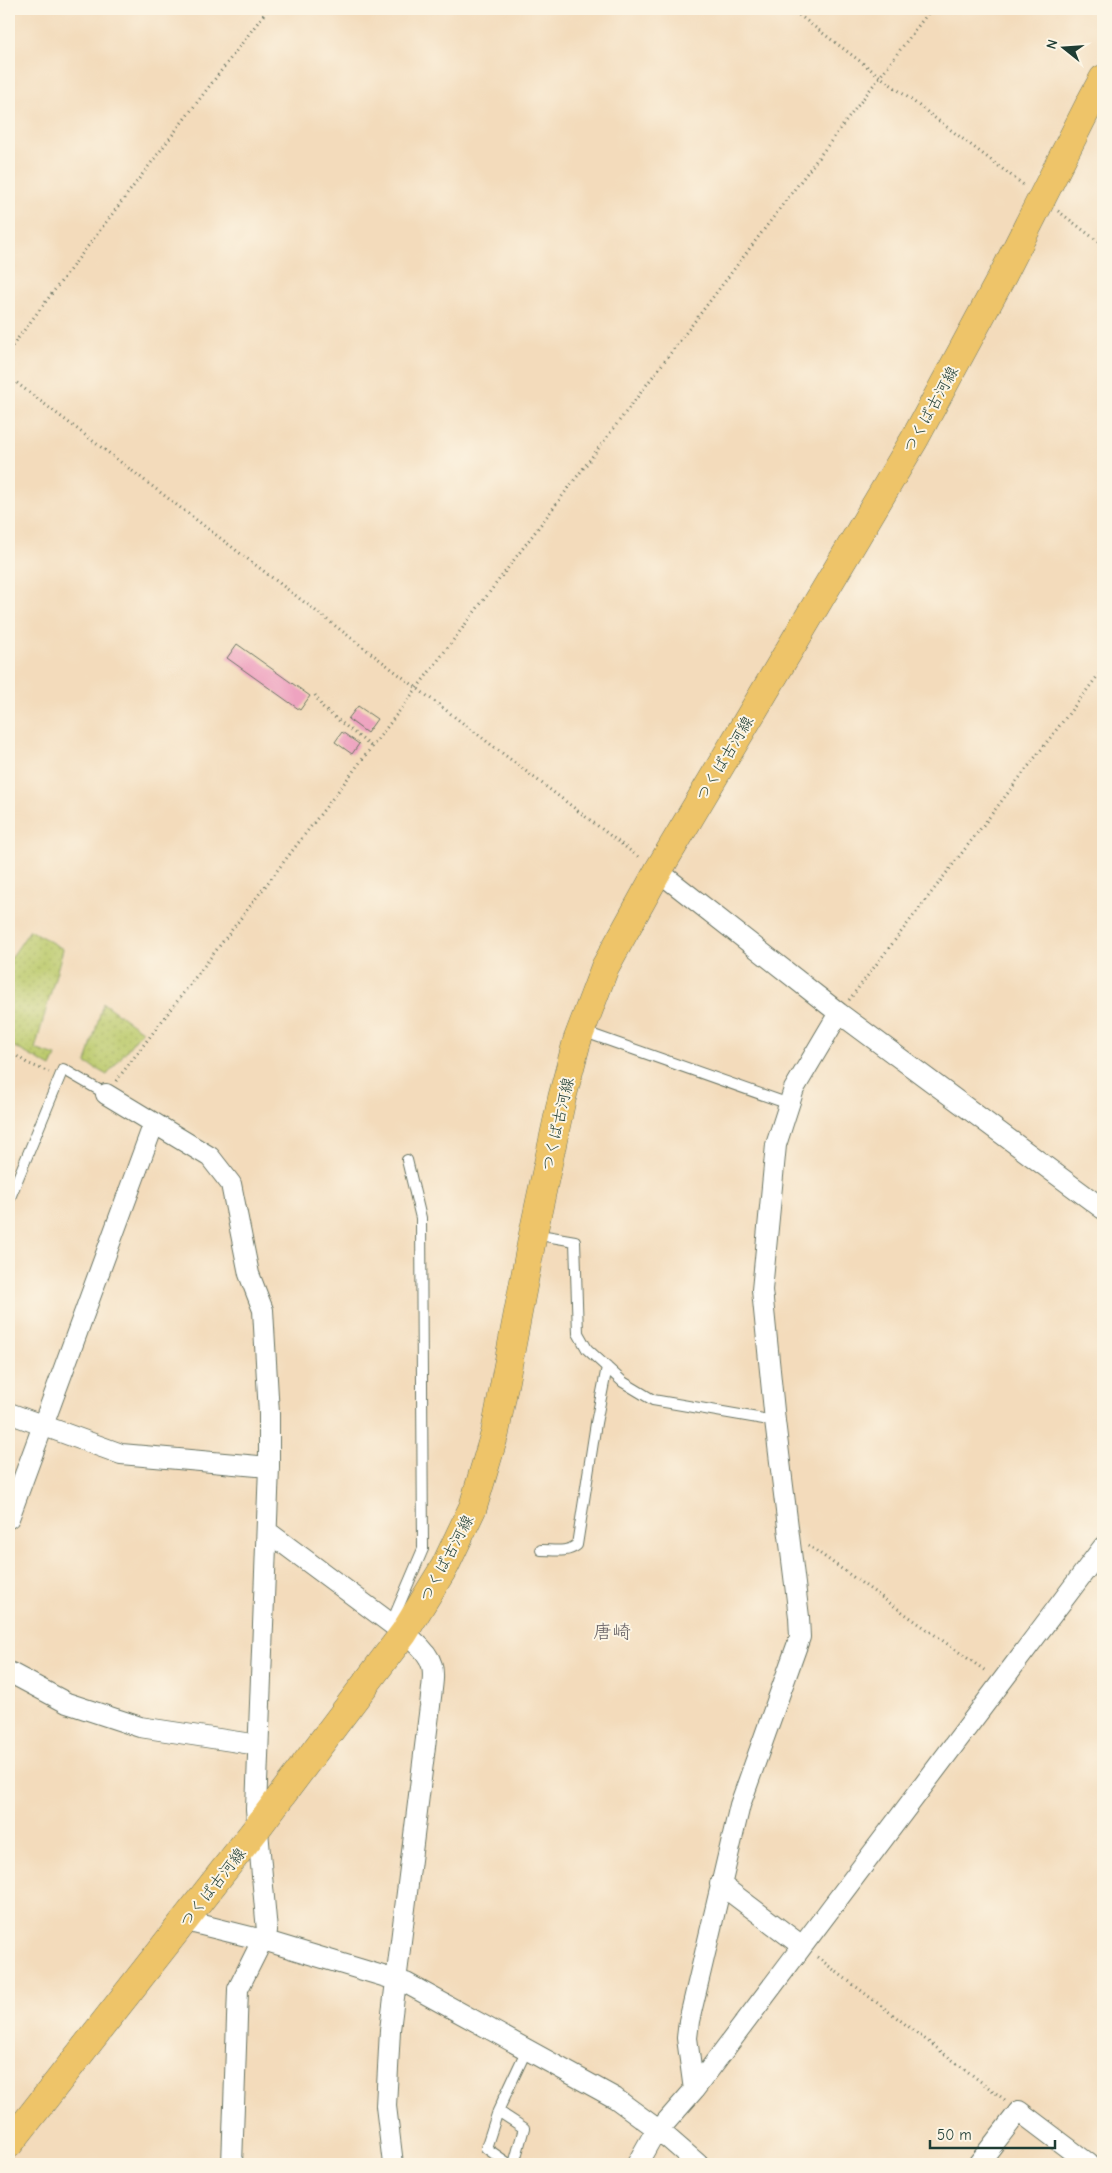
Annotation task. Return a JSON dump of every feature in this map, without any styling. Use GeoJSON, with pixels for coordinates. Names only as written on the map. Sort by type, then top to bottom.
{"type":"FeatureCollection","features":[{"type":"Feature","properties":{"kind":"main road","name":"つくば古河線"},"geometry":{"type":"LineString","coordinates":[[9,2144],[186,1921],[257,1828],[453,1551],[473,1507],[495,1433],[533,1234],[566,1081],[581,1031],[605,967],[658,871],[914,440],[1004,272],[1103,79]]}},
{"type":"Feature","properties":{"kind":"street"},"geometry":{"type":"LineString","coordinates":[[658,871],[839,1014],[1103,1209]]}},
{"type":"Feature","properties":{"kind":"street"},"geometry":{"type":"LineString","coordinates":[[694,2090],[687,2038],[688,2021],[720,1884],[740,1805],[800,1637],[762,1290],[776,1145],[794,1089],[839,1014]]}},
{"type":"Feature","properties":{"kind":"street"},"geometry":{"type":"LineString","coordinates":[[106,1094],[210,1157],[231,1184],[248,1274],[263,1310],[269,1414],[269,1467],[268,1532],[258,1745],[257,1828],[267,1931],[238,1989],[232,2164]]}},
{"type":"Feature","properties":{"kind":"street"},"geometry":{"type":"LineString","coordinates":[[9,1518],[154,1123]]}},
{"type":"Feature","properties":{"kind":"street"},"geometry":{"type":"LineString","coordinates":[[9,1414],[122,1454],[269,1467]]}},
{"type":"Feature","properties":{"kind":"street"},"geometry":{"type":"LineString","coordinates":[[268,1532],[426,1651],[433,1663],[390,2030],[386,2106],[393,2164]]}},
{"type":"Feature","properties":{"kind":"street"},"geometry":{"type":"LineString","coordinates":[[637,2164],[645,2148],[694,2090],[1103,1547]]}},
{"type":"Feature","properties":{"kind":"street"},"geometry":{"type":"LineString","coordinates":[[9,1672],[67,1703],[140,1726],[258,1745]]}},
{"type":"Feature","properties":{"kind":"street"},"geometry":{"type":"LineString","coordinates":[[720,1884],[802,1946]]}},
{"type":"Feature","properties":{"kind":"street"},"geometry":{"type":"LineString","coordinates":[[186,1921],[263,1940],[406,1983],[615,2098],[660,2131],[698,2164]]}},
{"type":"Feature","properties":{"kind":"street"},"geometry":{"type":"LineString","coordinates":[[978,2164],[1019,2111],[1089,2164]]}},
{"type":"Feature","properties":{"kind":"lane"},"geometry":{"type":"LineString","coordinates":[[581,1031],[704,1076],[789,1104]]}},
{"type":"Feature","properties":{"kind":"lane"},"geometry":{"type":"LineString","coordinates":[[9,1200],[63,1069],[106,1094]]}},
{"type":"Feature","properties":{"kind":"lane"},"geometry":{"type":"LineString","coordinates":[[397,1629],[422,1549],[421,1218],[407,1160]]}},
{"type":"Feature","properties":{"kind":"lane"},"geometry":{"type":"LineString","coordinates":[[533,1234],[575,1241],[578,1333],[588,1349],[624,1382],[653,1400],[775,1421]]}},
{"type":"Feature","properties":{"kind":"lane"},"geometry":{"type":"LineString","coordinates":[[541,1550],[561,1551],[572,1549],[577,1545],[596,1423],[607,1367]]}},
{"type":"Feature","properties":{"kind":"lane"},"geometry":{"type":"LineString","coordinates":[[508,2164],[486,2148],[498,2111],[527,2049]]}},
{"type":"Feature","properties":{"kind":"lane"},"geometry":{"type":"LineString","coordinates":[[498,2111],[524,2128],[514,2164]]}},
{"type":"Feature","properties":{"kind":"path"},"geometry":{"type":"LineString","coordinates":[[9,350],[268,9]]}},
{"type":"Feature","properties":{"kind":"path"},"geometry":{"type":"LineString","coordinates":[[791,9],[1103,246]]}},
{"type":"Feature","properties":{"kind":"path"},"geometry":{"type":"LineString","coordinates":[[106,1094],[417,688],[931,9]]}},
{"type":"Feature","properties":{"kind":"path"},"geometry":{"type":"LineString","coordinates":[[9,377],[658,871]]}},
{"type":"Feature","properties":{"kind":"path"},"geometry":{"type":"LineString","coordinates":[[839,1014],[1103,669]]}},
{"type":"Feature","properties":{"kind":"path"},"geometry":{"type":"LineString","coordinates":[[315,695],[323,708],[372,747]]}},
{"type":"Feature","properties":{"kind":"path"},"geometry":{"type":"LineString","coordinates":[[9,1051],[27,1063],[59,1076]]}},
{"type":"Feature","properties":{"kind":"path"},"geometry":{"type":"LineString","coordinates":[[790,1534],[818,1551],[1002,1682]]}},
{"type":"Feature","properties":{"kind":"path"},"geometry":{"type":"LineString","coordinates":[[802,1946],[1019,2111]]}},
{"type":"Feature","properties":{"kind":"green space"},"geometry":{"type":"Polygon","coordinates":[[[30,930],[63,949],[35,1049],[56,1056],[51,1067],[9,1044],[9,961],[30,930]]]}},
{"type":"Feature","properties":{"kind":"green space"},"geometry":{"type":"Polygon","coordinates":[[[103,1003],[142,1031],[107,1075],[86,1063],[103,1003]]]}},
{"type":"Feature","properties":{"kind":"building"},"geometry":{"type":"Polygon","coordinates":[[[237,644],[310,696],[300,710],[227,658],[237,644]]]}},
{"type":"Feature","properties":{"kind":"building"},"geometry":{"type":"Polygon","coordinates":[[[358,706],[377,719],[367,733],[348,719],[358,706]]]}},
{"type":"Feature","properties":{"kind":"building"},"geometry":{"type":"Polygon","coordinates":[[[342,732],[359,744],[352,754],[335,742],[342,732]]]}},
{"type":"Feature","properties":{"kind":"district","name":"唐崎"},"geometry":{"type":"Point","coordinates":[612,1631]}}]}
